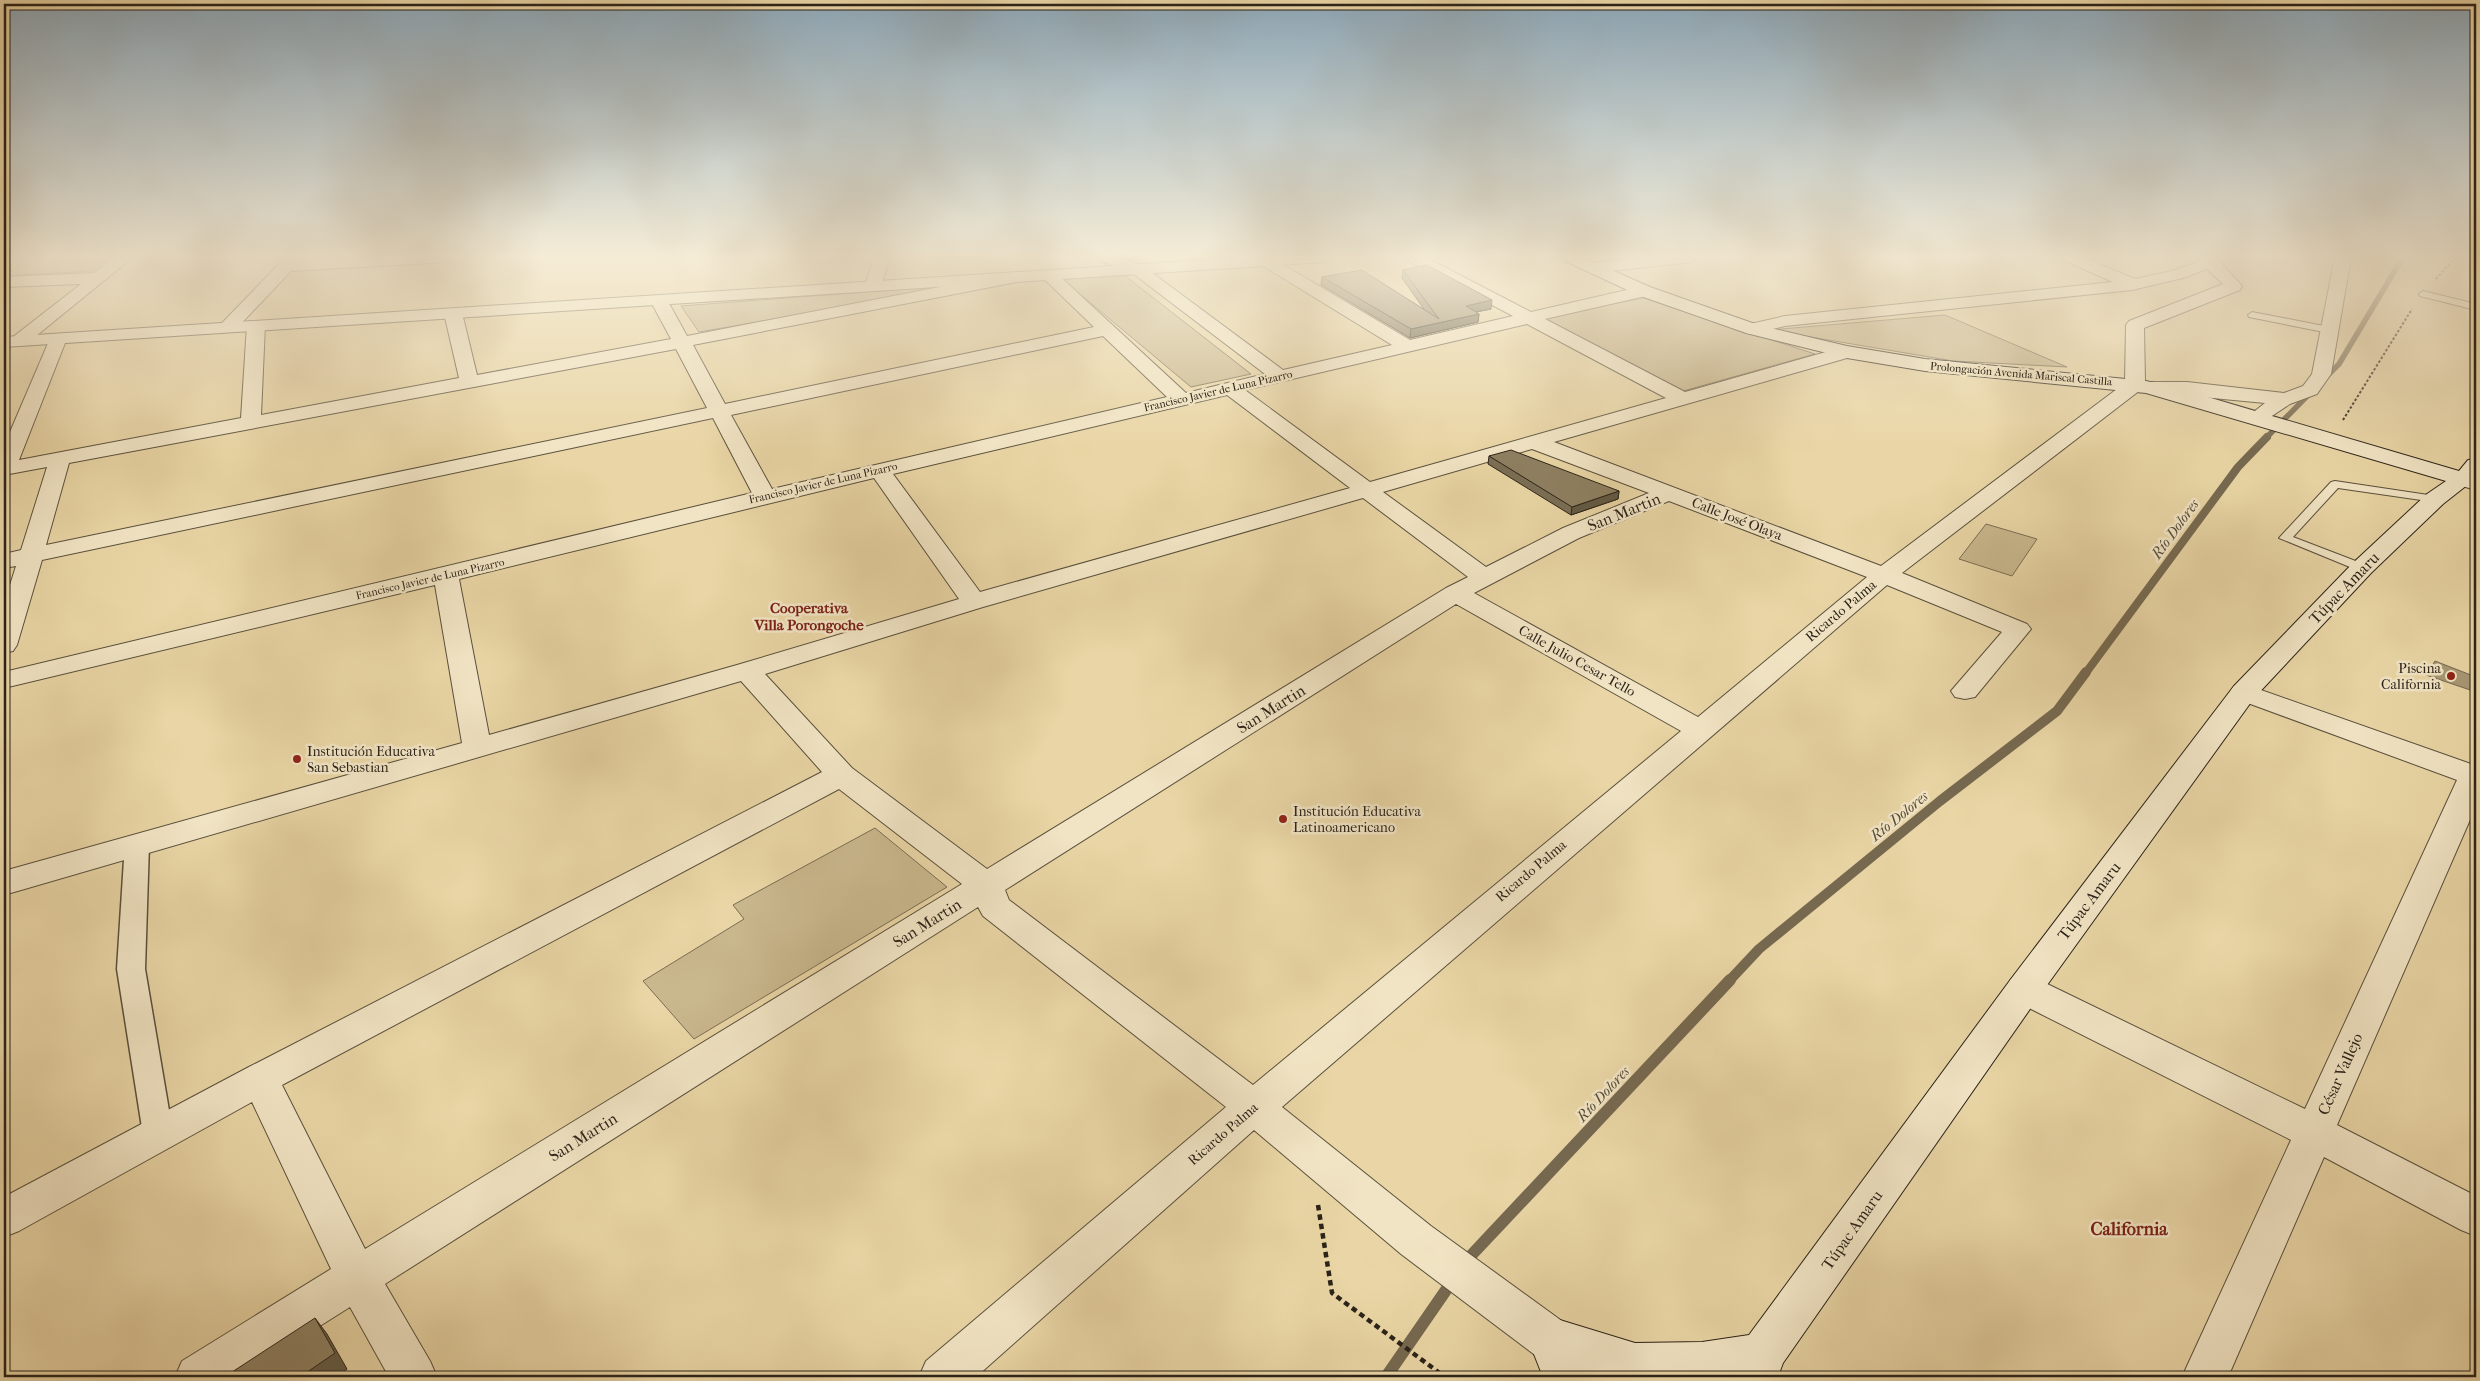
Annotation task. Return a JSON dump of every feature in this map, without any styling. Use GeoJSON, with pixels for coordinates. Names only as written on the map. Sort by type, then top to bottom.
{"type":"FeatureCollection","features":[{"type":"Feature","properties":{"kind":"street"},"geometry":{"type":"LineString","coordinates":[[12,341],[39,321]]}},
{"type":"Feature","properties":{"kind":"street"},"geometry":{"type":"LineString","coordinates":[[228,327],[233,321]]}},
{"type":"Feature","properties":{"kind":"street"},"geometry":{"type":"LineString","coordinates":[[12,341],[314,321]]}},
{"type":"Feature","properties":{"kind":"street"},"geometry":{"type":"LineString","coordinates":[[455,321],[469,382]]}},
{"type":"Feature","properties":{"kind":"street"},"geometry":{"type":"LineString","coordinates":[[671,321],[765,497]]}},
{"type":"Feature","properties":{"kind":"street"},"geometry":{"type":"LineString","coordinates":[[4,469],[788,321]]}},
{"type":"Feature","properties":{"kind":"street"},"geometry":{"type":"LineString","coordinates":[[1096,321],[1181,399]]}},
{"type":"Feature","properties":{"kind":"street"},"geometry":{"type":"LineString","coordinates":[[1207,321],[1279,376]]}},
{"type":"Feature","properties":{"kind":"street"},"geometry":{"type":"LineString","coordinates":[[1366,321],[1407,346]]}},
{"type":"Feature","properties":{"kind":"street","name":"Francisco Javier de Luna Pizarro"},"geometry":{"type":"LineString","coordinates":[[4,680],[765,497],[1511,321]]}},
{"type":"Feature","properties":{"kind":"street"},"geometry":{"type":"LineString","coordinates":[[1538,321],[1682,399]]}},
{"type":"Feature","properties":{"kind":"street","name":"Prolongación Avenida Mariscal Castilla"},"geometry":{"type":"LineString","coordinates":[[1731,321],[1752,329],[1847,352],[1925,365],[2140,386],[2177,394],[2329,439],[2472,476]]}},
{"type":"Feature","properties":{"kind":"street"},"geometry":{"type":"LineString","coordinates":[[1752,329],[1783,321]]}},
{"type":"Feature","properties":{"kind":"street"},"geometry":{"type":"LineString","coordinates":[[2145,321],[2136,325],[2134,337],[2140,386],[2187,388],[2284,399],[2298,396],[2310,390],[2321,374],[2332,321]]}},
{"type":"Feature","properties":{"kind":"street"},"geometry":{"type":"LineString","coordinates":[[250,423],[256,325]]}},
{"type":"Feature","properties":{"kind":"street"},"geometry":{"type":"LineString","coordinates":[[4,561],[1105,330]]}},
{"type":"Feature","properties":{"kind":"street"},"geometry":{"type":"LineString","coordinates":[[4,469],[58,338]]}},
{"type":"Feature","properties":{"kind":"street"},"geometry":{"type":"LineString","coordinates":[[4,883],[747,671],[974,602],[1847,352]]}},
{"type":"Feature","properties":{"kind":"street","name":"Ricardo Palma"},"geometry":{"type":"LineString","coordinates":[[942,1377],[1254,1107],[1698,729],[1884,575],[2140,386]]}},
{"type":"Feature","properties":{"kind":"street"},"geometry":{"type":"LineString","coordinates":[[1230,388],[1485,578]]}},
{"type":"Feature","properties":{"kind":"street"},"geometry":{"type":"LineString","coordinates":[[2263,420],[2284,399]]}},
{"type":"Feature","properties":{"kind":"street","name":"Calle José Olaya"},"geometry":{"type":"LineString","coordinates":[[1534,442],[1884,575],[2018,629],[1965,691]]}},
{"type":"Feature","properties":{"kind":"street"},"geometry":{"type":"LineString","coordinates":[[4,645],[60,459]]}},
{"type":"Feature","properties":{"kind":"street"},"geometry":{"type":"LineString","coordinates":[[879,470],[974,602]]}},
{"type":"Feature","properties":{"kind":"street","name":"Túpac Amaru"},"geometry":{"type":"LineString","coordinates":[[1755,1366],[2024,989],[2244,692],[2362,568],[2435,499],[2472,476]]}},
{"type":"Feature","properties":{"kind":"street","name":"San Martin"},"geometry":{"type":"LineString","coordinates":[[198,1377],[1455,593],[1572,533],[1669,493]]}},
{"type":"Feature","properties":{"kind":"street"},"geometry":{"type":"LineString","coordinates":[[446,575],[477,747]]}},
{"type":"Feature","properties":{"kind":"street","name":"Calle Julio Cesar Tello"},"geometry":{"type":"LineString","coordinates":[[1455,593],[1698,729]]}},
{"type":"Feature","properties":{"kind":"street"},"geometry":{"type":"LineString","coordinates":[[747,671],[841,775],[987,886],[995,907],[1254,1107],[1548,1347],[1601,1377]]}},
{"type":"Feature","properties":{"kind":"street"},"geometry":{"type":"LineString","coordinates":[[2244,692],[2476,774]]}},
{"type":"Feature","properties":{"kind":"street","name":"César Vallejo"},"geometry":{"type":"LineString","coordinates":[[2205,1377],[2476,774]]}},
{"type":"Feature","properties":{"kind":"street"},"geometry":{"type":"LineString","coordinates":[[4,1218],[260,1079],[841,775]]}},
{"type":"Feature","properties":{"kind":"street"},"geometry":{"type":"LineString","coordinates":[[137,844],[130,969],[158,1134]]}},
{"type":"Feature","properties":{"kind":"street"},"geometry":{"type":"LineString","coordinates":[[2024,989],[2314,1132],[2476,1217]]}},
{"type":"Feature","properties":{"kind":"street"},"geometry":{"type":"LineString","coordinates":[[260,1079],[357,1277],[414,1377]]}},
{"type":"Feature","properties":{"kind":"street"},"geometry":{"type":"LineString","coordinates":[[1548,1347],[1635,1366],[1755,1366]]}},
{"type":"Feature","properties":{"kind":"lane"},"geometry":{"type":"LineString","coordinates":[[2286,321],[2330,330]]}},
{"type":"Feature","properties":{"kind":"lane"},"geometry":{"type":"LineString","coordinates":[[2362,568],[2285,538],[2335,484],[2435,499]]}},
{"type":"Feature","properties":{"kind":"path"},"geometry":{"type":"LineString","coordinates":[[2329,439],[2405,321]]}},
{"type":"Feature","properties":{"kind":"path"},"geometry":{"type":"LineString","coordinates":[[1309,1152],[1332,1293],[1445,1377]]}},
{"type":"Feature","properties":{"kind":"shaded area"},"geometry":{"type":"Polygon","coordinates":[[[692,321],[760,321],[699,332],[692,321]]]}},
{"type":"Feature","properties":{"kind":"shaded area"},"geometry":{"type":"Polygon","coordinates":[[[1113,321],[1184,321],[1251,374],[1191,387],[1113,321]]]}},
{"type":"Feature","properties":{"kind":"shaded area"},"geometry":{"type":"Polygon","coordinates":[[[1542,321],[1715,321],[1815,354],[1680,392],[1542,321]]]}},
{"type":"Feature","properties":{"kind":"shaded area"},"geometry":{"type":"Polygon","coordinates":[[[1869,321],[1960,321],[2067,367],[1953,361],[1769,330],[1869,321]]]}},
{"type":"Feature","properties":{"kind":"shaded area"},"geometry":{"type":"Polygon","coordinates":[[[1986,524],[2037,539],[2012,576],[1959,559],[1986,524]]]}},
{"type":"Feature","properties":{"kind":"shaded area","name":"Piscina California"},"geometry":{"type":"Polygon","coordinates":[[[2435,661],[2476,677],[2476,692],[2426,675],[2435,661]]]}},
{"type":"Feature","properties":{"kind":"shaded area"},"geometry":{"type":"Polygon","coordinates":[[[875,828],[947,887],[694,1039],[643,981],[744,919],[733,905],[875,828]]]}},
{"type":"Feature","properties":{"kind":"building"},"geometry":{"type":"Polygon","coordinates":[[[1398,321],[1445,321],[1411,329],[1398,321]]]}},
{"type":"Feature","properties":{"kind":"building"},"geometry":{"type":"Polygon","coordinates":[[[1511,450],[1619,491],[1572,507],[1489,456],[1511,450]]]}},
{"type":"Feature","properties":{"kind":"building"},"geometry":{"type":"Polygon","coordinates":[[[315,1318],[335,1353],[300,1377],[217,1377],[227,1371],[229,1374],[315,1318]]]}},
{"type":"Feature","properties":{"kind":"waterway","name":"Río Dolores"},"geometry":{"type":"LineString","coordinates":[[2323,380],[2339,364],[2364,321]]}},
{"type":"Feature","properties":{"kind":"waterway","name":"Río Dolores"},"geometry":{"type":"LineString","coordinates":[[2266,438],[2312,391]]}},
{"type":"Feature","properties":{"kind":"waterway","name":"Río Dolores"},"geometry":{"type":"LineString","coordinates":[[2085,674],[2238,467],[2267,437]]}},
{"type":"Feature","properties":{"kind":"waterway","name":"Río Dolores"},"geometry":{"type":"LineString","coordinates":[[1729,981],[1759,949],[1940,801],[2057,711],[2086,672]]}},
{"type":"Feature","properties":{"kind":"waterway","name":"Río Dolores"},"geometry":{"type":"LineString","coordinates":[[1464,1263],[1730,980]]}},
{"type":"Feature","properties":{"kind":"waterway","name":"Río Dolores"},"geometry":{"type":"LineString","coordinates":[[1386,1377],[1453,1280]]}},
{"type":"Feature","properties":{"kind":"place","name":"Piscina California"},"geometry":{"type":"Point","coordinates":[2451,676]}},
{"type":"Feature","properties":{"kind":"place","name":"Institución Educativa San Sebastian"},"geometry":{"type":"Point","coordinates":[297,759]}},
{"type":"Feature","properties":{"kind":"place","name":"Institución Educativa Latinoamericano"},"geometry":{"type":"Point","coordinates":[1283,819]}},
{"type":"Feature","properties":{"kind":"district","name":"Cooperativa Villa Porongoche"},"geometry":{"type":"Point","coordinates":[809,616]}},
{"type":"Feature","properties":{"kind":"district","name":"California"},"geometry":{"type":"Point","coordinates":[2129,1229]}}]}
